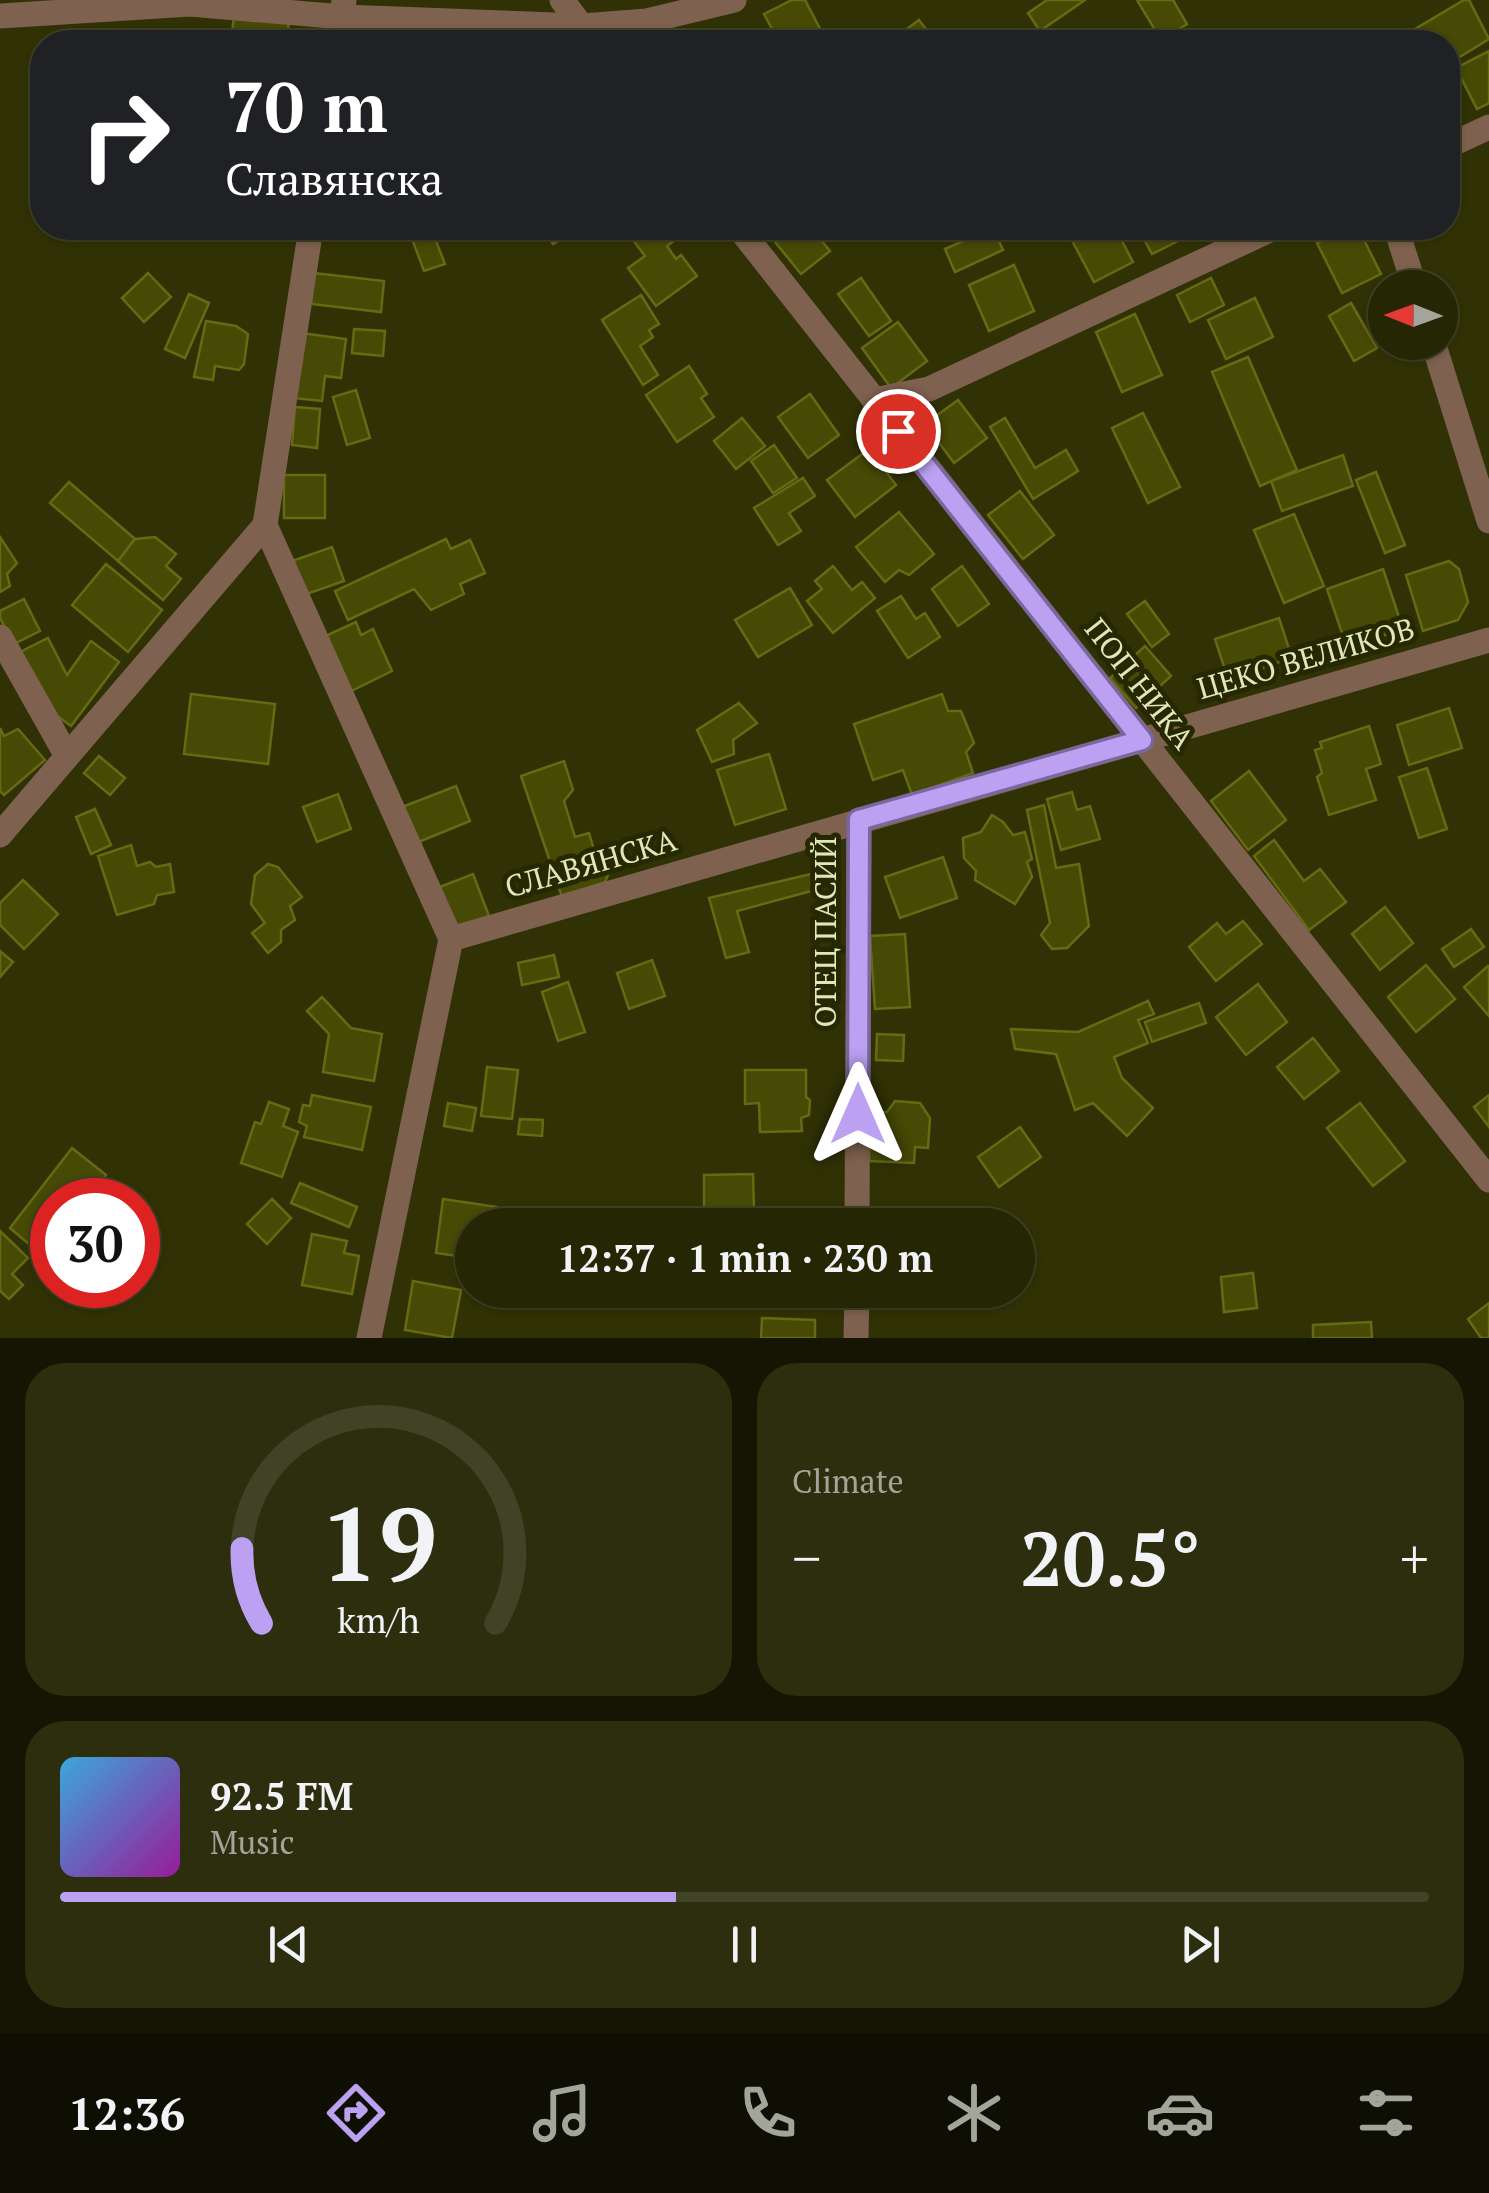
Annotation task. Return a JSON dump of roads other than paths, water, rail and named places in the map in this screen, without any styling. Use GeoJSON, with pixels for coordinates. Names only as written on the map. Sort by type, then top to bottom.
{"type":"FeatureCollection","features":[{"type":"Feature","properties":{"kind":"street"},"geometry":{"type":"LineString","coordinates":[[0,16],[190,4],[342,20],[647,21],[734,0]]}},
{"type":"Feature","properties":{"kind":"street"},"geometry":{"type":"LineString","coordinates":[[1460,140],[1489,126]]}},
{"type":"Feature","properties":{"kind":"street"},"geometry":{"type":"LineString","coordinates":[[0,835],[265,525],[309,240]]}},
{"type":"Feature","properties":{"kind":"street","name":"ПОП НИКА"},"geometry":{"type":"LineString","coordinates":[[748,240],[1489,1180]]}},
{"type":"Feature","properties":{"kind":"street"},"geometry":{"type":"LineString","coordinates":[[874,400],[929,389],[1248,240]]}},
{"type":"Feature","properties":{"kind":"street"},"geometry":{"type":"LineString","coordinates":[[1400,240],[1409,270]]}},
{"type":"Feature","properties":{"kind":"street"},"geometry":{"type":"LineString","coordinates":[[1439,360],[1489,521]]}},
{"type":"Feature","properties":{"kind":"street"},"geometry":{"type":"LineString","coordinates":[[265,525],[451,939],[369,1338]]}},
{"type":"Feature","properties":{"kind":"street"},"geometry":{"type":"LineString","coordinates":[[0,637],[67,756]]}},
{"type":"Feature","properties":{"kind":"street","name":"ЦЕКО ВЕЛИКОВ"},"geometry":{"type":"LineString","coordinates":[[1142,740],[1489,640]]}},
{"type":"Feature","properties":{"kind":"street","name":"СЛАВЯНСКА"},"geometry":{"type":"LineString","coordinates":[[451,939],[1142,740]]}},
{"type":"Feature","properties":{"kind":"street","name":"ОТЕЦ ПАСИЙ"},"geometry":{"type":"LineString","coordinates":[[857,1208],[859,820]]}},
{"type":"Feature","properties":{"kind":"street"},"geometry":{"type":"LineString","coordinates":[[856,1338],[857,1308]]}}]}
